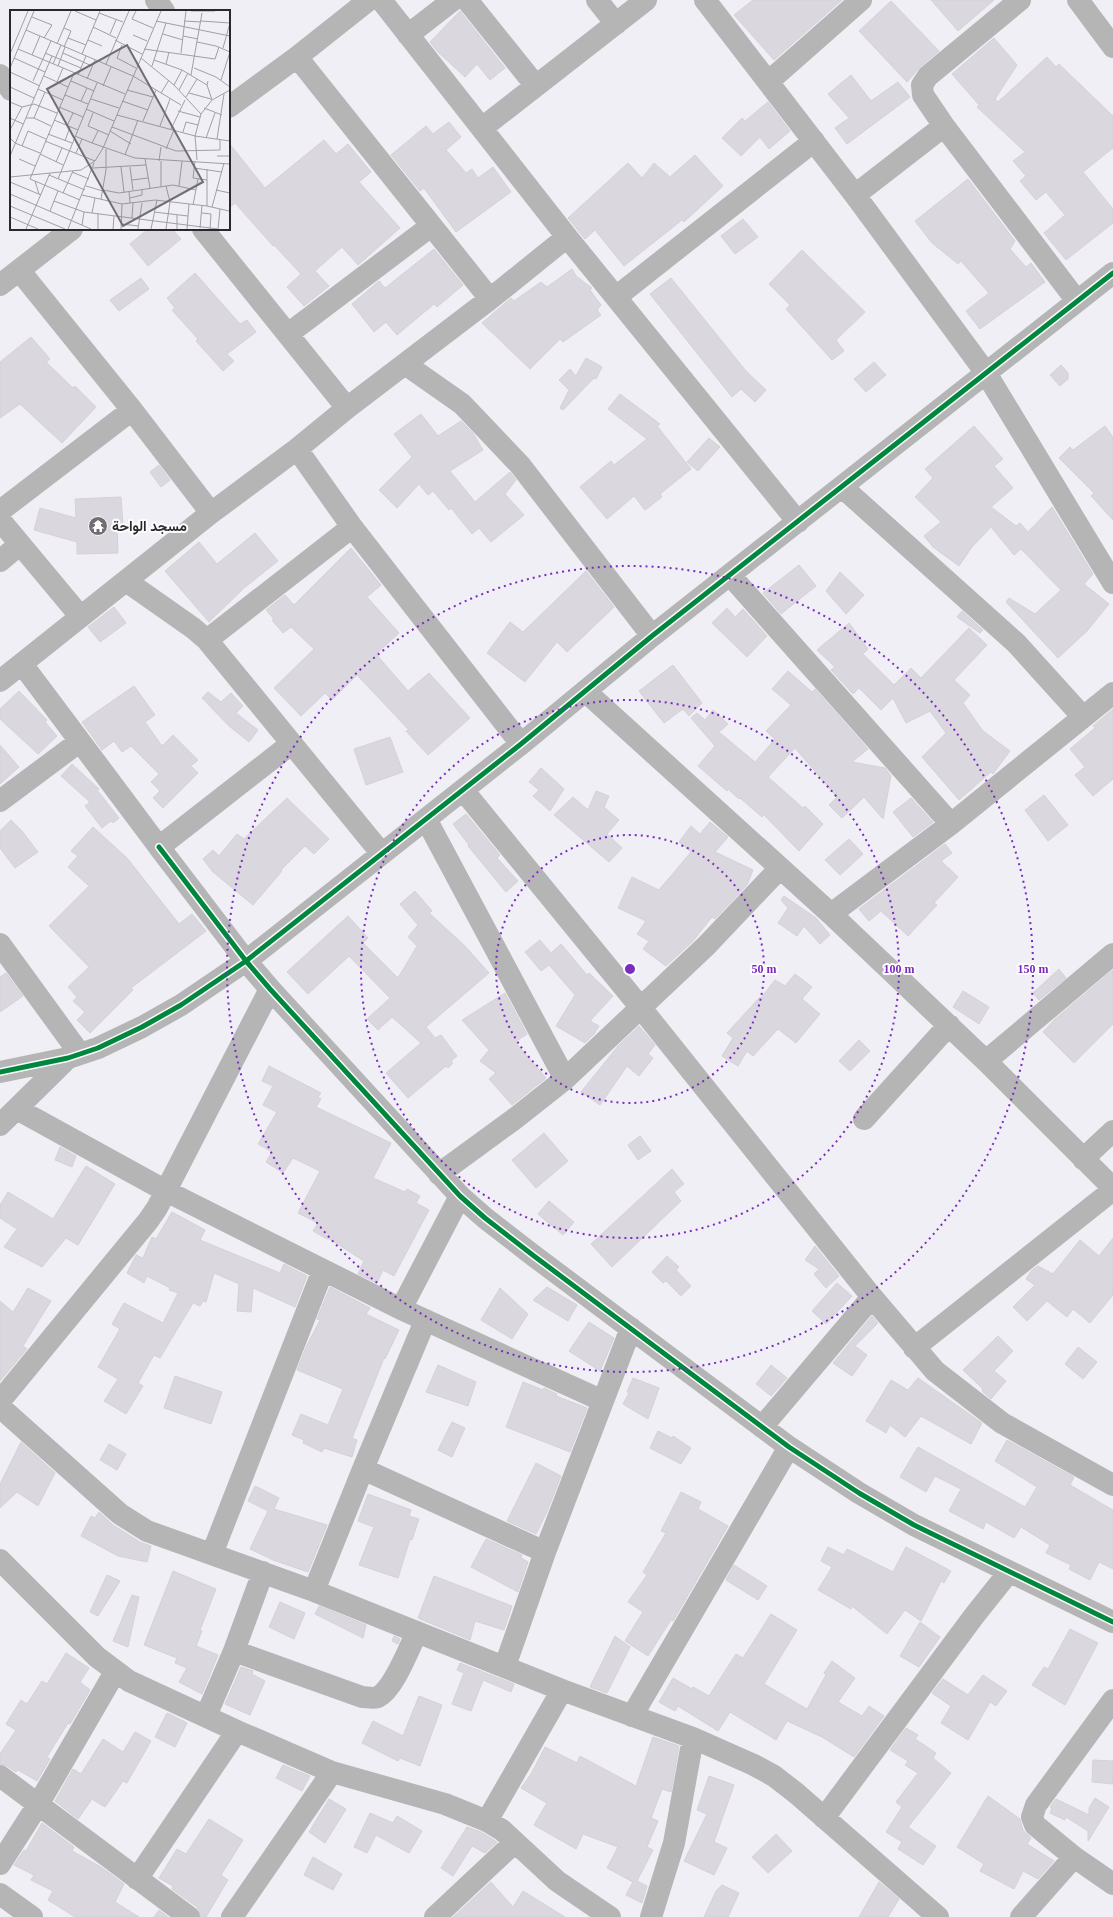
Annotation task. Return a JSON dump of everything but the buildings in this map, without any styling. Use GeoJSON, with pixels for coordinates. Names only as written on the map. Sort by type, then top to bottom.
{"type":"FeatureCollection","features":[{"type":"Feature","properties":{"kind":"street"},"geometry":{"type":"LineString","coordinates":[[156,0],[163,10]]}},
{"type":"Feature","properties":{"kind":"street"},"geometry":{"type":"LineString","coordinates":[[230,105],[297,57],[369,0]]}},
{"type":"Feature","properties":{"kind":"street"},"geometry":{"type":"LineString","coordinates":[[381,0],[567,237],[798,522]]}},
{"type":"Feature","properties":{"kind":"street"},"geometry":{"type":"LineString","coordinates":[[408,35],[453,0]]}},
{"type":"Feature","properties":{"kind":"street"},"geometry":{"type":"LineString","coordinates":[[467,0],[536,86]]}},
{"type":"Feature","properties":{"kind":"street"},"geometry":{"type":"LineString","coordinates":[[597,0],[616,24]]}},
{"type":"Feature","properties":{"kind":"street"},"geometry":{"type":"LineString","coordinates":[[482,128],[646,0]]}},
{"type":"Feature","properties":{"kind":"street"},"geometry":{"type":"LineString","coordinates":[[705,0],[855,195],[986,373],[1113,583]]}},
{"type":"Feature","properties":{"kind":"street"},"geometry":{"type":"LineString","coordinates":[[768,82],[861,0]]}},
{"type":"Feature","properties":{"kind":"street"},"geometry":{"type":"LineString","coordinates":[[1020,0],[928,76],[922,86],[923,95],[944,126],[1077,301]]}},
{"type":"Feature","properties":{"kind":"street"},"geometry":{"type":"LineString","coordinates":[[1078,0],[1113,47]]}},
{"type":"Feature","properties":{"kind":"street"},"geometry":{"type":"LineString","coordinates":[[297,57],[490,299]]}},
{"type":"Feature","properties":{"kind":"street"},"geometry":{"type":"LineString","coordinates":[[0,75],[10,89]]}},
{"type":"Feature","properties":{"kind":"street"},"geometry":{"type":"LineString","coordinates":[[855,195],[944,126]]}},
{"type":"Feature","properties":{"kind":"street"},"geometry":{"type":"LineString","coordinates":[[616,298],[814,141]]}},
{"type":"Feature","properties":{"kind":"street"},"geometry":{"type":"LineString","coordinates":[[288,334],[431,226]]}},
{"type":"Feature","properties":{"kind":"street"},"geometry":{"type":"LineString","coordinates":[[0,285],[71,230]]}},
{"type":"Feature","properties":{"kind":"street"},"geometry":{"type":"LineString","coordinates":[[204,230],[347,408]]}},
{"type":"Feature","properties":{"kind":"street"},"geometry":{"type":"LineString","coordinates":[[0,681],[211,513],[297,449],[347,408],[490,299],[567,237]]}},
{"type":"Feature","properties":{"kind":"street"},"geometry":{"type":"LineString","coordinates":[[19,270],[132,410],[211,513]]}},
{"type":"Feature","properties":{"kind":"street"},"geometry":{"type":"LineString","coordinates":[[0,1072],[74,1056],[98,1048],[168,1012],[246,961],[521,744],[652,636],[1113,273]]}},
{"type":"Feature","properties":{"kind":"street"},"geometry":{"type":"LineString","coordinates":[[405,364],[462,404],[520,465],[652,636]]}},
{"type":"Feature","properties":{"kind":"street"},"geometry":{"type":"LineString","coordinates":[[0,512],[132,410]]}},
{"type":"Feature","properties":{"kind":"street"},"geometry":{"type":"LineString","coordinates":[[297,449],[352,527],[521,744]]}},
{"type":"Feature","properties":{"kind":"street"},"geometry":{"type":"LineString","coordinates":[[842,487],[1016,643],[1083,718]]}},
{"type":"Feature","properties":{"kind":"street"},"geometry":{"type":"LineString","coordinates":[[0,520],[80,616]]}},
{"type":"Feature","properties":{"kind":"street"},"geometry":{"type":"LineString","coordinates":[[207,640],[352,527]]}},
{"type":"Feature","properties":{"kind":"street"},"geometry":{"type":"LineString","coordinates":[[0,560],[20,544]]}},
{"type":"Feature","properties":{"kind":"street"},"geometry":{"type":"LineString","coordinates":[[730,575],[950,824]]}},
{"type":"Feature","properties":{"kind":"street"},"geometry":{"type":"LineString","coordinates":[[126,581],[207,640],[382,854]]}},
{"type":"Feature","properties":{"kind":"street"},"geometry":{"type":"LineString","coordinates":[[22,664],[78,742],[246,961],[460,1196],[528,1251],[762,1427],[789,1447],[859,1493],[914,1525],[1113,1622]]}},
{"type":"Feature","properties":{"kind":"street"},"geometry":{"type":"LineString","coordinates":[[585,691],[831,914],[949,1025],[1113,1189],[914,1348]]}},
{"type":"Feature","properties":{"kind":"street"},"geometry":{"type":"LineString","coordinates":[[831,914],[950,824],[1083,718],[1113,692]]}},
{"type":"Feature","properties":{"kind":"street"},"geometry":{"type":"LineString","coordinates":[[0,801],[78,742]]}},
{"type":"Feature","properties":{"kind":"street"},"geometry":{"type":"LineString","coordinates":[[159,847],[291,744]]}},
{"type":"Feature","properties":{"kind":"street"},"geometry":{"type":"LineString","coordinates":[[463,790],[641,1008],[872,1297],[935,1371],[1002,1423],[1113,1485]]}},
{"type":"Feature","properties":{"kind":"street"},"geometry":{"type":"LineString","coordinates":[[426,819],[565,1079]]}},
{"type":"Feature","properties":{"kind":"street"},"geometry":{"type":"LineString","coordinates":[[439,1174],[513,1120],[565,1079],[706,946],[780,868]]}},
{"type":"Feature","properties":{"kind":"street"},"geometry":{"type":"LineString","coordinates":[[0,944],[74,1056]]}},
{"type":"Feature","properties":{"kind":"street"},"geometry":{"type":"LineString","coordinates":[[986,1061],[1113,954]]}},
{"type":"Feature","properties":{"kind":"street"},"geometry":{"type":"LineString","coordinates":[[0,1402],[148,1221],[166,1191],[270,989]]}},
{"type":"Feature","properties":{"kind":"street"},"geometry":{"type":"LineString","coordinates":[[864,1119],[949,1025]]}},
{"type":"Feature","properties":{"kind":"street"},"geometry":{"type":"LineString","coordinates":[[0,1125],[74,1056]]}},
{"type":"Feature","properties":{"kind":"street"},"geometry":{"type":"LineString","coordinates":[[17,1109],[166,1191],[401,1309],[603,1401]]}},
{"type":"Feature","properties":{"kind":"street"},"geometry":{"type":"LineString","coordinates":[[1083,1159],[1113,1131]]}},
{"type":"Feature","properties":{"kind":"street"},"geometry":{"type":"LineString","coordinates":[[401,1309],[460,1196]]}},
{"type":"Feature","properties":{"kind":"street"},"geometry":{"type":"LineString","coordinates":[[212,1554],[323,1270]]}},
{"type":"Feature","properties":{"kind":"street"},"geometry":{"type":"LineString","coordinates":[[762,1427],[872,1297]]}},
{"type":"Feature","properties":{"kind":"street"},"geometry":{"type":"LineString","coordinates":[[314,1591],[363,1469],[426,1321]]}},
{"type":"Feature","properties":{"kind":"street"},"geometry":{"type":"LineString","coordinates":[[505,1666],[545,1552],[631,1328]]}},
{"type":"Feature","properties":{"kind":"street"},"geometry":{"type":"LineString","coordinates":[[0,1407],[133,1524],[147,1532],[314,1591],[562,1690],[693,1738],[754,1765],[774,1776],[938,1917]]}},
{"type":"Feature","properties":{"kind":"street"},"geometry":{"type":"LineString","coordinates":[[632,1716],[789,1447]]}},
{"type":"Feature","properties":{"kind":"street"},"geometry":{"type":"LineString","coordinates":[[363,1469],[545,1552]]}},
{"type":"Feature","properties":{"kind":"street"},"geometry":{"type":"LineString","coordinates":[[0,1560],[97,1657],[115,1672],[237,1731],[332,1772],[445,1804],[487,1821],[515,1842],[557,1881],[610,1917]]}},
{"type":"Feature","properties":{"kind":"street"},"geometry":{"type":"LineString","coordinates":[[206,1716],[234,1651],[263,1572]]}},
{"type":"Feature","properties":{"kind":"street"},"geometry":{"type":"LineString","coordinates":[[824,1818],[974,1616],[1009,1572]]}},
{"type":"Feature","properties":{"kind":"street"},"geometry":{"type":"LineString","coordinates":[[234,1651],[362,1697],[376,1698],[384,1693],[391,1684],[417,1632]]}},
{"type":"Feature","properties":{"kind":"street"},"geometry":{"type":"LineString","coordinates":[[0,1864],[38,1803],[115,1672]]}},
{"type":"Feature","properties":{"kind":"street"},"geometry":{"type":"LineString","coordinates":[[487,1821],[562,1690]]}},
{"type":"Feature","properties":{"kind":"street"},"geometry":{"type":"LineString","coordinates":[[1109,1713],[1036,1806],[1032,1817],[1035,1825],[1074,1857],[1113,1884]]}},
{"type":"Feature","properties":{"kind":"street"},"geometry":{"type":"LineString","coordinates":[[137,1880],[237,1731]]}},
{"type":"Feature","properties":{"kind":"street"},"geometry":{"type":"LineString","coordinates":[[651,1917],[674,1843],[693,1738]]}},
{"type":"Feature","properties":{"kind":"street"},"geometry":{"type":"LineString","coordinates":[[232,1917],[332,1772]]}},
{"type":"Feature","properties":{"kind":"street"},"geometry":{"type":"LineString","coordinates":[[0,1776],[188,1917]]}},
{"type":"Feature","properties":{"kind":"street"},"geometry":{"type":"LineString","coordinates":[[435,1917],[515,1842]]}},
{"type":"Feature","properties":{"kind":"street"},"geometry":{"type":"LineString","coordinates":[[1021,1917],[1074,1857]]}},
{"type":"Feature","properties":{"kind":"street"},"geometry":{"type":"LineString","coordinates":[[0,1894],[32,1917]]}},
{"type":"Feature","properties":{"kind":"cycle path"},"geometry":{"type":"LineString","coordinates":[[0,1072],[68,1058],[98,1048],[142,1027],[181,1005],[246,961],[521,744],[652,636],[1113,273]]}},
{"type":"Feature","properties":{"kind":"cycle path"},"geometry":{"type":"LineString","coordinates":[[159,847],[246,961],[270,989],[460,1196],[485,1218],[789,1447],[859,1493],[914,1525],[1113,1622]]}},
{"type":"Feature","properties":{"kind":"place","name":"مسجد الواحة"},"geometry":{"type":"Point","coordinates":[98,526]}}]}
